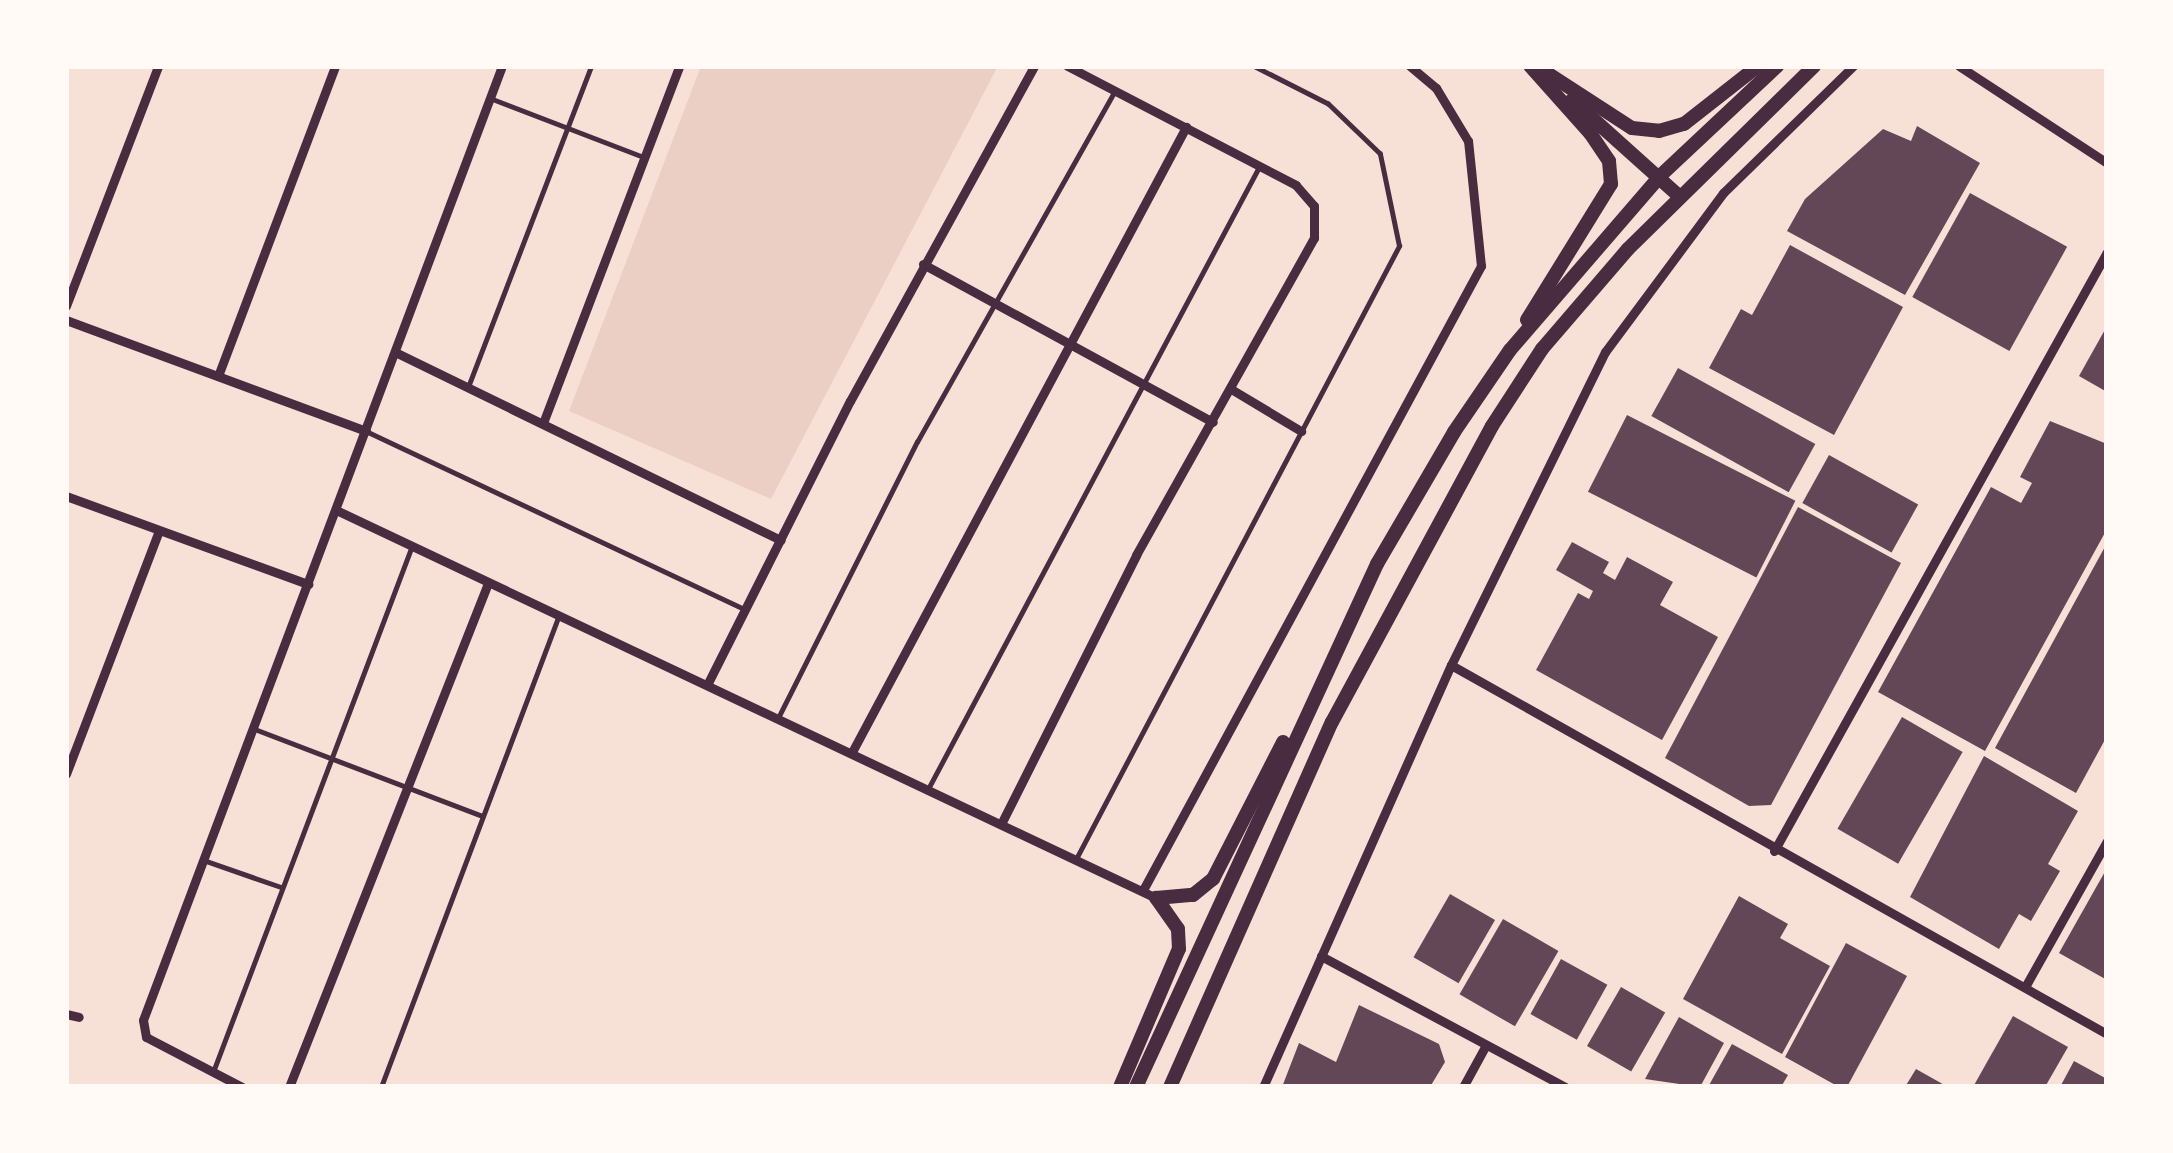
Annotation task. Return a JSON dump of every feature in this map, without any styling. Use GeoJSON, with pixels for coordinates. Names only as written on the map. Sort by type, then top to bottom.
{"type":"FeatureCollection","features":[{"type":"Feature","properties":{"kind":"main road"},"geometry":{"type":"LineString","coordinates":[[1534,66],[1632,128],[1659,131],[1684,124],[1758,66]]}},
{"type":"Feature","properties":{"kind":"main road"},"geometry":{"type":"LineString","coordinates":[[1534,66],[1680,196]]}},
{"type":"Feature","properties":{"kind":"main road"},"geometry":{"type":"LineString","coordinates":[[1136,1087],[1301,719],[1377,564],[1611,184],[1609,161],[1591,133],[1534,66]]}},
{"type":"Feature","properties":{"kind":"main road"},"geometry":{"type":"LineString","coordinates":[[1510,350],[1660,176],[1778,66]]}},
{"type":"Feature","properties":{"kind":"main road"},"geometry":{"type":"LineString","coordinates":[[1170,1087],[1333,722],[1451,491],[1542,349],[1680,196],[1814,66]]}},
{"type":"Feature","properties":{"kind":"main road"},"geometry":{"type":"LineString","coordinates":[[1150,894],[1193,896],[1213,879],[1257,785],[1301,719]]}},
{"type":"Feature","properties":{"kind":"main road"},"geometry":{"type":"LineString","coordinates":[[1120,1087],[1179,949],[1178,929],[1150,894]]}},
{"type":"Feature","properties":{"kind":"street"},"geometry":{"type":"LineString","coordinates":[[66,306],[158,66]]}},
{"type":"Feature","properties":{"kind":"street"},"geometry":{"type":"LineString","coordinates":[[218,376],[335,66]]}},
{"type":"Feature","properties":{"kind":"street"},"geometry":{"type":"LineString","coordinates":[[242,1087],[146,1037],[143,1021],[502,66]]}},
{"type":"Feature","properties":{"kind":"street"},"geometry":{"type":"LineString","coordinates":[[543,423],[679,66]]}},
{"type":"Feature","properties":{"kind":"street"},"geometry":{"type":"LineString","coordinates":[[709,681],[923,264],[1034,66]]}},
{"type":"Feature","properties":{"kind":"street"},"geometry":{"type":"LineString","coordinates":[[1002,821],[1314,238],[1314,206],[1296,185],[1066,66]]}},
{"type":"Feature","properties":{"kind":"street"},"geometry":{"type":"LineString","coordinates":[[336,510],[709,681],[1150,894],[1481,266],[1468,141],[1436,88],[1410,66]]}},
{"type":"Feature","properties":{"kind":"street"},"geometry":{"type":"LineString","coordinates":[[1262,1087],[1554,447],[1647,288],[1723,193],[1853,66]]}},
{"type":"Feature","properties":{"kind":"street"},"geometry":{"type":"LineString","coordinates":[[1959,66],[2107,163]]}},
{"type":"Feature","properties":{"kind":"street"},"geometry":{"type":"LineString","coordinates":[[852,752],[1064,346],[1186,127]]}},
{"type":"Feature","properties":{"kind":"street"},"geometry":{"type":"LineString","coordinates":[[1774,850],[2107,251]]}},
{"type":"Feature","properties":{"kind":"street"},"geometry":{"type":"LineString","coordinates":[[923,264],[992,307],[1213,422]]}},
{"type":"Feature","properties":{"kind":"street"},"geometry":{"type":"LineString","coordinates":[[66,320],[366,430]]}},
{"type":"Feature","properties":{"kind":"street"},"geometry":{"type":"LineString","coordinates":[[395,352],[781,540]]}},
{"type":"Feature","properties":{"kind":"street"},"geometry":{"type":"LineString","coordinates":[[1231,389],[1301,431]]}},
{"type":"Feature","properties":{"kind":"street"},"geometry":{"type":"LineString","coordinates":[[66,496],[308,584]]}},
{"type":"Feature","properties":{"kind":"street"},"geometry":{"type":"LineString","coordinates":[[66,774],[159,531]]}},
{"type":"Feature","properties":{"kind":"street"},"geometry":{"type":"LineString","coordinates":[[289,1087],[488,583]]}},
{"type":"Feature","properties":{"kind":"street"},"geometry":{"type":"LineString","coordinates":[[1451,665],[2107,1034]]}},
{"type":"Feature","properties":{"kind":"street"},"geometry":{"type":"LineString","coordinates":[[2025,987],[2107,841]]}},
{"type":"Feature","properties":{"kind":"street"},"geometry":{"type":"LineString","coordinates":[[1321,956],[1565,1087]]}},
{"type":"Feature","properties":{"kind":"street"},"geometry":{"type":"LineString","coordinates":[[66,1014],[79,1017]]}},
{"type":"Feature","properties":{"kind":"street"},"geometry":{"type":"LineString","coordinates":[[1462,1087],[1486,1045]]}},
{"type":"Feature","properties":{"kind":"lane"},"geometry":{"type":"LineString","coordinates":[[468,387],[591,66]]}},
{"type":"Feature","properties":{"kind":"lane"},"geometry":{"type":"LineString","coordinates":[[1076,859],[1394,261],[1399,233],[1386,167],[1369,141],[1328,104],[1252,66]]}},
{"type":"Feature","properties":{"kind":"lane"},"geometry":{"type":"LineString","coordinates":[[779,716],[992,307],[1115,91]]}},
{"type":"Feature","properties":{"kind":"lane"},"geometry":{"type":"LineString","coordinates":[[490,98],[644,157]]}},
{"type":"Feature","properties":{"kind":"lane"},"geometry":{"type":"LineString","coordinates":[[928,789],[1139,384],[1260,165]]}},
{"type":"Feature","properties":{"kind":"lane"},"geometry":{"type":"LineString","coordinates":[[366,430],[746,610]]}},
{"type":"Feature","properties":{"kind":"lane"},"geometry":{"type":"LineString","coordinates":[[214,1072],[412,546]]}},
{"type":"Feature","properties":{"kind":"lane"},"geometry":{"type":"LineString","coordinates":[[382,1087],[559,614]]}},
{"type":"Feature","properties":{"kind":"lane"},"geometry":{"type":"LineString","coordinates":[[252,728],[484,817]]}},
{"type":"Feature","properties":{"kind":"lane"},"geometry":{"type":"LineString","coordinates":[[201,859],[283,888]]}},
{"type":"Feature","properties":{"kind":"shaded area"},"geometry":{"type":"Polygon","coordinates":[[[701,66],[998,66],[771,499],[569,411],[701,66]]]}},
{"type":"Feature","properties":{"kind":"building"},"geometry":{"type":"Polygon","coordinates":[[[1917,126],[1980,163],[1905,295],[1787,231],[1805,199],[1883,129],[1911,141],[1917,126]]]}},
{"type":"Feature","properties":{"kind":"building"},"geometry":{"type":"Polygon","coordinates":[[[1970,193],[2067,247],[2009,351],[1912,297],[1970,193]]]}},
{"type":"Feature","properties":{"kind":"building"},"geometry":{"type":"Polygon","coordinates":[[[1790,245],[1903,307],[1834,435],[1709,368],[1741,309],[1752,315],[1790,245]]]}},
{"type":"Feature","properties":{"kind":"building"},"geometry":{"type":"Polygon","coordinates":[[[2107,326],[2107,392],[2079,376],[2107,326]]]}},
{"type":"Feature","properties":{"kind":"building"},"geometry":{"type":"Polygon","coordinates":[[[1678,368],[1815,444],[1789,492],[1651,416],[1678,368]]]}},
{"type":"Feature","properties":{"kind":"building"},"geometry":{"type":"Polygon","coordinates":[[[1627,415],[1795,501],[1756,577],[1588,492],[1627,415]]]}},
{"type":"Feature","properties":{"kind":"building"},"geometry":{"type":"Polygon","coordinates":[[[2050,421],[2107,444],[2107,529],[1985,751],[1878,692],[1991,487],[2021,503],[2032,483],[2020,477],[2050,421]]]}},
{"type":"Feature","properties":{"kind":"building"},"geometry":{"type":"Polygon","coordinates":[[[1829,455],[1918,504],[1892,553],[1802,503],[1829,455]]]}},
{"type":"Feature","properties":{"kind":"building"},"geometry":{"type":"Polygon","coordinates":[[[1798,507],[1901,563],[1771,805],[1749,806],[1665,758],[1798,507]]]}},
{"type":"Feature","properties":{"kind":"building"},"geometry":{"type":"Polygon","coordinates":[[[1572,542],[1609,562],[1603,573],[1615,580],[1627,557],[1673,582],[1660,605],[1718,637],[1662,740],[1536,670],[1578,593],[1589,599],[1593,591],[1556,570],[1572,542]]]}},
{"type":"Feature","properties":{"kind":"building"},"geometry":{"type":"Polygon","coordinates":[[[2107,543],[2107,736],[2076,793],[1995,748],[2107,543]]]}},
{"type":"Feature","properties":{"kind":"building"},"geometry":{"type":"Polygon","coordinates":[[[1902,717],[1963,752],[1898,864],[1838,829],[1902,717]]]}},
{"type":"Feature","properties":{"kind":"building"},"geometry":{"type":"Polygon","coordinates":[[[1984,756],[2078,811],[2048,864],[2060,871],[2031,921],[2019,914],[1999,949],[1910,897],[1984,756]]]}},
{"type":"Feature","properties":{"kind":"building"},"geometry":{"type":"Polygon","coordinates":[[[2107,868],[2107,980],[2059,953],[2107,868]]]}},
{"type":"Feature","properties":{"kind":"building"},"geometry":{"type":"Polygon","coordinates":[[[1450,894],[1495,920],[1459,983],[1414,957],[1450,894]]]}},
{"type":"Feature","properties":{"kind":"building"},"geometry":{"type":"Polygon","coordinates":[[[1739,896],[1788,924],[1780,938],[1830,966],[1782,1054],[1683,999],[1739,896]]]}},
{"type":"Feature","properties":{"kind":"building"},"geometry":{"type":"Polygon","coordinates":[[[1503,919],[1558,951],[1515,1026],[1460,994],[1503,919]]]}},
{"type":"Feature","properties":{"kind":"building"},"geometry":{"type":"Polygon","coordinates":[[[1846,943],[1907,976],[1847,1087],[1839,1087],[1785,1057],[1846,943]]]}},
{"type":"Feature","properties":{"kind":"building"},"geometry":{"type":"Polygon","coordinates":[[[1561,959],[1607,985],[1577,1040],[1530,1014],[1561,959]]]}},
{"type":"Feature","properties":{"kind":"building"},"geometry":{"type":"Polygon","coordinates":[[[1621,987],[1665,1012],[1631,1071],[1587,1046],[1621,987]]]}},
{"type":"Feature","properties":{"kind":"building"},"geometry":{"type":"Polygon","coordinates":[[[1359,1005],[1439,1044],[1445,1062],[1430,1087],[1282,1087],[1299,1043],[1336,1062],[1359,1005]]]}},
{"type":"Feature","properties":{"kind":"building"},"geometry":{"type":"Polygon","coordinates":[[[2013,1016],[2068,1047],[2045,1087],[1973,1087],[2013,1016]]]}},
{"type":"Feature","properties":{"kind":"building"},"geometry":{"type":"Polygon","coordinates":[[[1679,1017],[1724,1043],[1700,1087],[1645,1079],[1679,1017]]]}},
{"type":"Feature","properties":{"kind":"building"},"geometry":{"type":"Polygon","coordinates":[[[1732,1044],[1788,1075],[1781,1087],[1708,1087],[1732,1044]]]}},
{"type":"Feature","properties":{"kind":"building"},"geometry":{"type":"Polygon","coordinates":[[[2074,1061],[2107,1079],[2107,1087],[2060,1087],[2074,1061]]]}},
{"type":"Feature","properties":{"kind":"building"},"geometry":{"type":"Polygon","coordinates":[[[1916,1069],[1948,1087],[1905,1087],[1916,1069]]]}}]}
